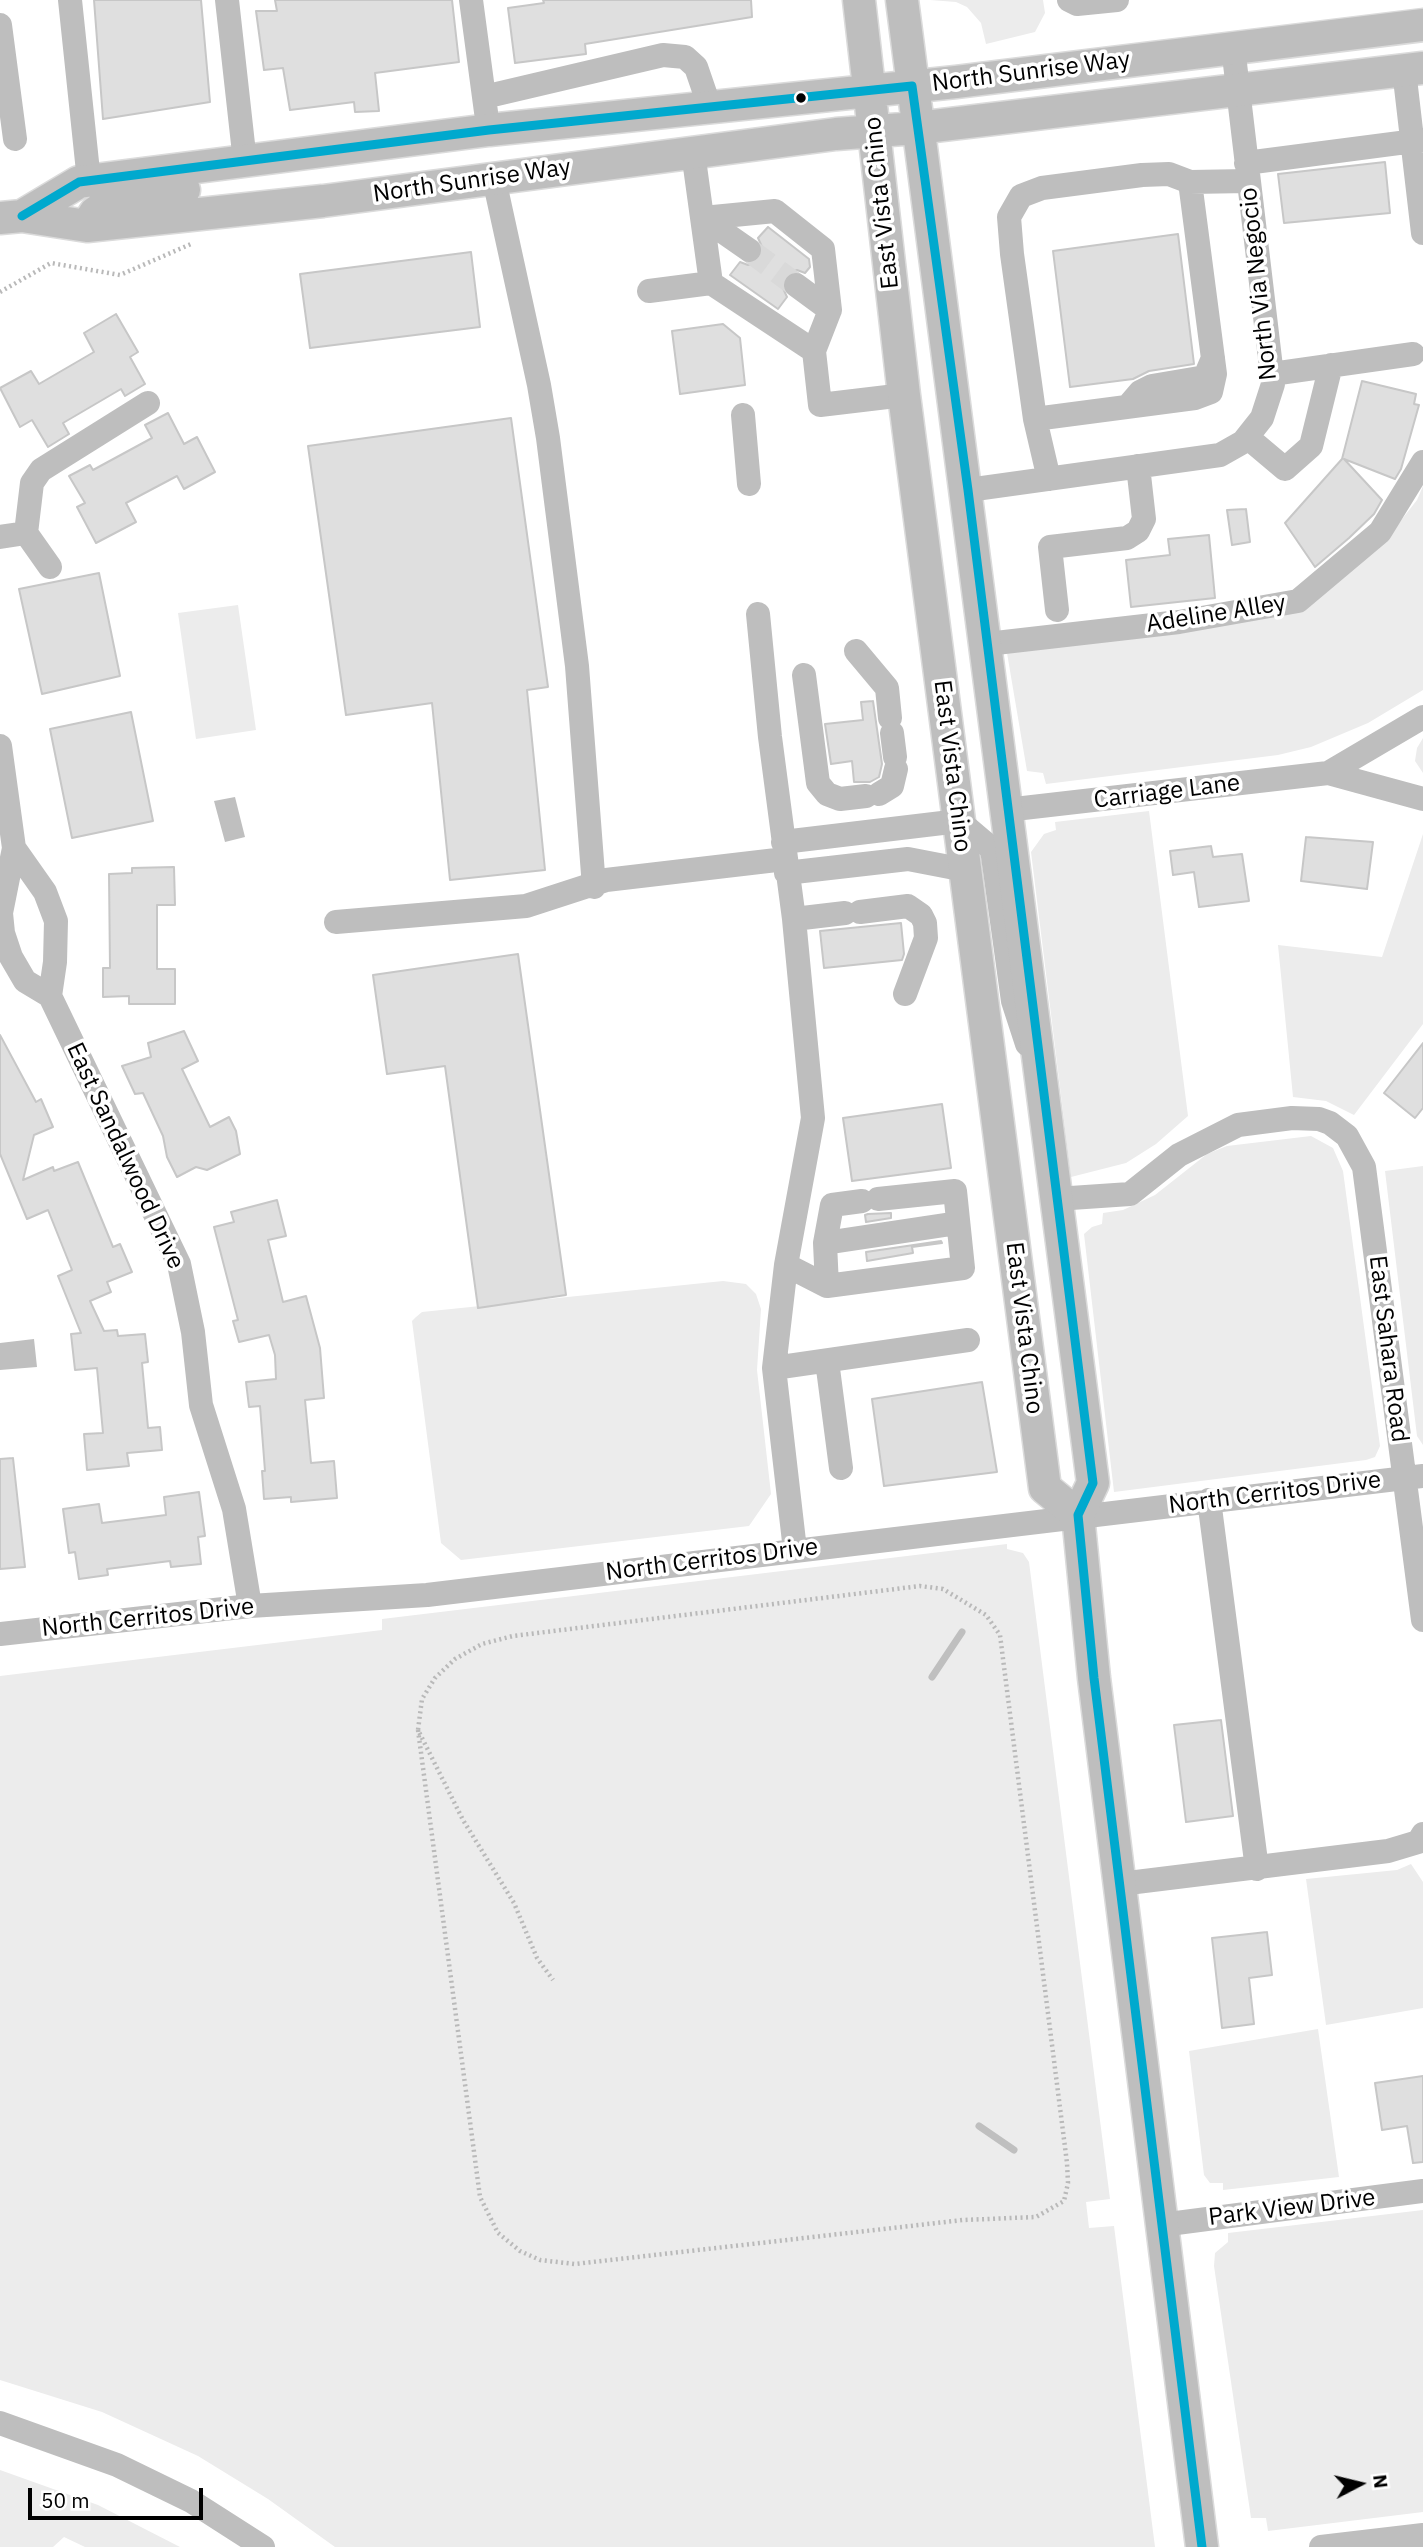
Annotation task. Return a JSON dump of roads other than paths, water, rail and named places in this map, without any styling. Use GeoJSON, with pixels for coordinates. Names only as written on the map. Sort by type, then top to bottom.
{"type":"FeatureCollection","features":[{"type":"Feature","properties":{"kind":"main road","name":"East Vista Chino"},"geometry":{"type":"LineString","coordinates":[[859,0],[904,394],[1045,1488],[1078,1515],[1093,1483],[1006,810],[968,490],[917,128],[902,0]]}},
{"type":"Feature","properties":{"kind":"main road","name":"North Sunrise Way"},"geometry":{"type":"LineString","coordinates":[[11,217],[79,182],[489,130],[912,86],[1423,25]]}},
{"type":"Feature","properties":{"kind":"main road","name":"North Sunrise Way"},"geometry":{"type":"LineString","coordinates":[[11,217],[87,226],[494,179],[873,130],[917,128],[1413,69]]}},
{"type":"Feature","properties":{"kind":"main road"},"geometry":{"type":"LineString","coordinates":[[87,226],[95,213],[111,202],[214,186],[239,174],[245,162]]}},
{"type":"Feature","properties":{"kind":"main road"},"geometry":{"type":"LineString","coordinates":[[1078,1515],[1120,1884],[1202,2547]]}},
{"type":"Feature","properties":{"kind":"street"},"geometry":{"type":"LineString","coordinates":[[70,0],[89,181]]}},
{"type":"Feature","properties":{"kind":"street"},"geometry":{"type":"LineString","coordinates":[[226,0],[245,162]]}},
{"type":"Feature","properties":{"kind":"street"},"geometry":{"type":"LineString","coordinates":[[471,0],[489,130]]}},
{"type":"Feature","properties":{"kind":"street"},"geometry":{"type":"LineString","coordinates":[[1069,0],[1077,4],[1117,0]]}},
{"type":"Feature","properties":{"kind":"street"},"geometry":{"type":"LineString","coordinates":[[0,25],[15,139]]}},
{"type":"Feature","properties":{"kind":"street","name":"North Via Negocio"},"geometry":{"type":"LineString","coordinates":[[968,490],[1220,454],[1247,437],[1262,418],[1273,384],[1233,47]]}},
{"type":"Feature","properties":{"kind":"street"},"geometry":{"type":"LineString","coordinates":[[484,97],[663,55],[685,57],[696,67],[707,99],[718,106]]}},
{"type":"Feature","properties":{"kind":"street"},"geometry":{"type":"LineString","coordinates":[[1413,69],[1423,233]]}},
{"type":"Feature","properties":{"kind":"street"},"geometry":{"type":"LineString","coordinates":[[1049,479],[1035,419],[1009,217],[1021,196],[1042,188],[1142,175],[1169,174],[1190,182],[1418,141]]}},
{"type":"Feature","properties":{"kind":"street"},"geometry":{"type":"LineString","coordinates":[[693,152],[711,283]]}},
{"type":"Feature","properties":{"kind":"street"},"geometry":{"type":"LineString","coordinates":[[494,179],[548,438],[577,666],[594,887]]}},
{"type":"Feature","properties":{"kind":"street"},"geometry":{"type":"LineString","coordinates":[[1035,419],[1195,398],[1211,392],[1215,374],[1190,182]]}},
{"type":"Feature","properties":{"kind":"street"},"geometry":{"type":"LineString","coordinates":[[703,219],[775,211],[823,249],[830,310],[814,351],[820,405],[904,394]]}},
{"type":"Feature","properties":{"kind":"street"},"geometry":{"type":"LineString","coordinates":[[703,219],[749,250]]}},
{"type":"Feature","properties":{"kind":"street"},"geometry":{"type":"LineString","coordinates":[[649,291],[711,283],[814,351]]}},
{"type":"Feature","properties":{"kind":"street"},"geometry":{"type":"LineString","coordinates":[[796,285],[830,310]]}},
{"type":"Feature","properties":{"kind":"street"},"geometry":{"type":"LineString","coordinates":[[1272,374],[1413,354]]}},
{"type":"Feature","properties":{"kind":"street"},"geometry":{"type":"LineString","coordinates":[[1247,437],[1285,469],[1311,446],[1331,365]]}},
{"type":"Feature","properties":{"kind":"street"},"geometry":{"type":"LineString","coordinates":[[50,567],[26,533],[32,483],[41,470],[148,403]]}},
{"type":"Feature","properties":{"kind":"street"},"geometry":{"type":"LineString","coordinates":[[743,415],[749,484]]}},
{"type":"Feature","properties":{"kind":"street","name":"Adeline Alley"},"geometry":{"type":"LineString","coordinates":[[987,644],[1179,622],[1298,601],[1380,532],[1423,462]]}},
{"type":"Feature","properties":{"kind":"street"},"geometry":{"type":"LineString","coordinates":[[1057,610],[1050,547],[1127,538],[1138,531],[1144,519],[1138,466]]}},
{"type":"Feature","properties":{"kind":"street"},"geometry":{"type":"LineString","coordinates":[[0,537],[26,533]]}},
{"type":"Feature","properties":{"kind":"street"},"geometry":{"type":"LineString","coordinates":[[758,614],[794,919],[813,1118],[786,1265],[774,1368],[795,1550]]}},
{"type":"Feature","properties":{"kind":"street"},"geometry":{"type":"LineString","coordinates":[[804,675],[818,783],[827,794],[840,799],[873,795],[892,786],[896,763],[887,688],[856,651]]}},
{"type":"Feature","properties":{"kind":"street"},"geometry":{"type":"LineString","coordinates":[[1328,773],[1423,717]]}},
{"type":"Feature","properties":{"kind":"street","name":"East Sandalwood Drive"},"geometry":{"type":"LineString","coordinates":[[0,746],[5,820],[14,848],[45,892],[56,921],[55,962],[50,996],[179,1264],[193,1332],[201,1405],[234,1510],[250,1606]]}},
{"type":"Feature","properties":{"kind":"street"},"geometry":{"type":"LineString","coordinates":[[1328,773],[1423,799]]}},
{"type":"Feature","properties":{"kind":"street","name":"Carriage Lane"},"geometry":{"type":"LineString","coordinates":[[1006,810],[1328,773]]}},
{"type":"Feature","properties":{"kind":"street"},"geometry":{"type":"LineString","coordinates":[[335,922],[507,909],[544,902],[594,887],[606,880],[785,858],[959,821],[992,849],[1013,1001],[1042,1091]]}},
{"type":"Feature","properties":{"kind":"street","name":"East Sandalwood Drive"},"geometry":{"type":"LineString","coordinates":[[14,848],[1,913],[3,933],[11,957],[24,981],[50,996]]}},
{"type":"Feature","properties":{"kind":"street"},"geometry":{"type":"LineString","coordinates":[[785,858],[908,859],[965,870]]}},
{"type":"Feature","properties":{"kind":"street"},"geometry":{"type":"LineString","coordinates":[[794,919],[908,906],[921,915],[925,923],[926,938],[905,994]]}},
{"type":"Feature","properties":{"kind":"street","name":"East Sahara Road"},"geometry":{"type":"LineString","coordinates":[[1056,1199],[1130,1194],[1179,1155],[1238,1125],[1306,1118],[1330,1123],[1340,1129],[1355,1145],[1364,1167],[1414,1477],[1423,1620]]}},
{"type":"Feature","properties":{"kind":"street"},"geometry":{"type":"LineString","coordinates":[[786,1265],[827,1286],[963,1268],[955,1191],[832,1205],[825,1243],[827,1286]]}},
{"type":"Feature","properties":{"kind":"street"},"geometry":{"type":"LineString","coordinates":[[825,1243],[958,1223]]}},
{"type":"Feature","properties":{"kind":"street"},"geometry":{"type":"LineString","coordinates":[[774,1368],[968,1340]]}},
{"type":"Feature","properties":{"kind":"street"},"geometry":{"type":"LineString","coordinates":[[827,1361],[841,1468]]}},
{"type":"Feature","properties":{"kind":"street","name":"North Cerritos Drive"},"geometry":{"type":"LineString","coordinates":[[0,1634],[250,1606],[427,1595],[1078,1515],[1414,1477]]}},
{"type":"Feature","properties":{"kind":"street"},"geometry":{"type":"LineString","coordinates":[[1209,1500],[1257,1868]]}},
{"type":"Feature","properties":{"kind":"street"},"geometry":{"type":"LineString","coordinates":[[1120,1884],[1388,1851],[1418,1842],[1423,1834]]}},
{"type":"Feature","properties":{"kind":"street","name":"Park View Drive"},"geometry":{"type":"LineString","coordinates":[[1161,2225],[1423,2191]]}},
{"type":"Feature","properties":{"kind":"street"},"geometry":{"type":"LineString","coordinates":[[0,2423],[117,2465],[191,2501],[263,2547]]}},
{"type":"Feature","properties":{"kind":"street"},"geometry":{"type":"LineString","coordinates":[[1321,2547],[1423,2535]]}},
{"type":"Feature","properties":{"kind":"waterway"},"geometry":{"type":"LineString","coordinates":[[932,1677],[962,1632]]}},
{"type":"Feature","properties":{"kind":"waterway"},"geometry":{"type":"LineString","coordinates":[[979,2126],[1014,2150]]}},
{"type":"Feature","properties":{"kind":"tunnel"},"geometry":{"type":"LineString","coordinates":[[749,250],[796,285]]}}]}
